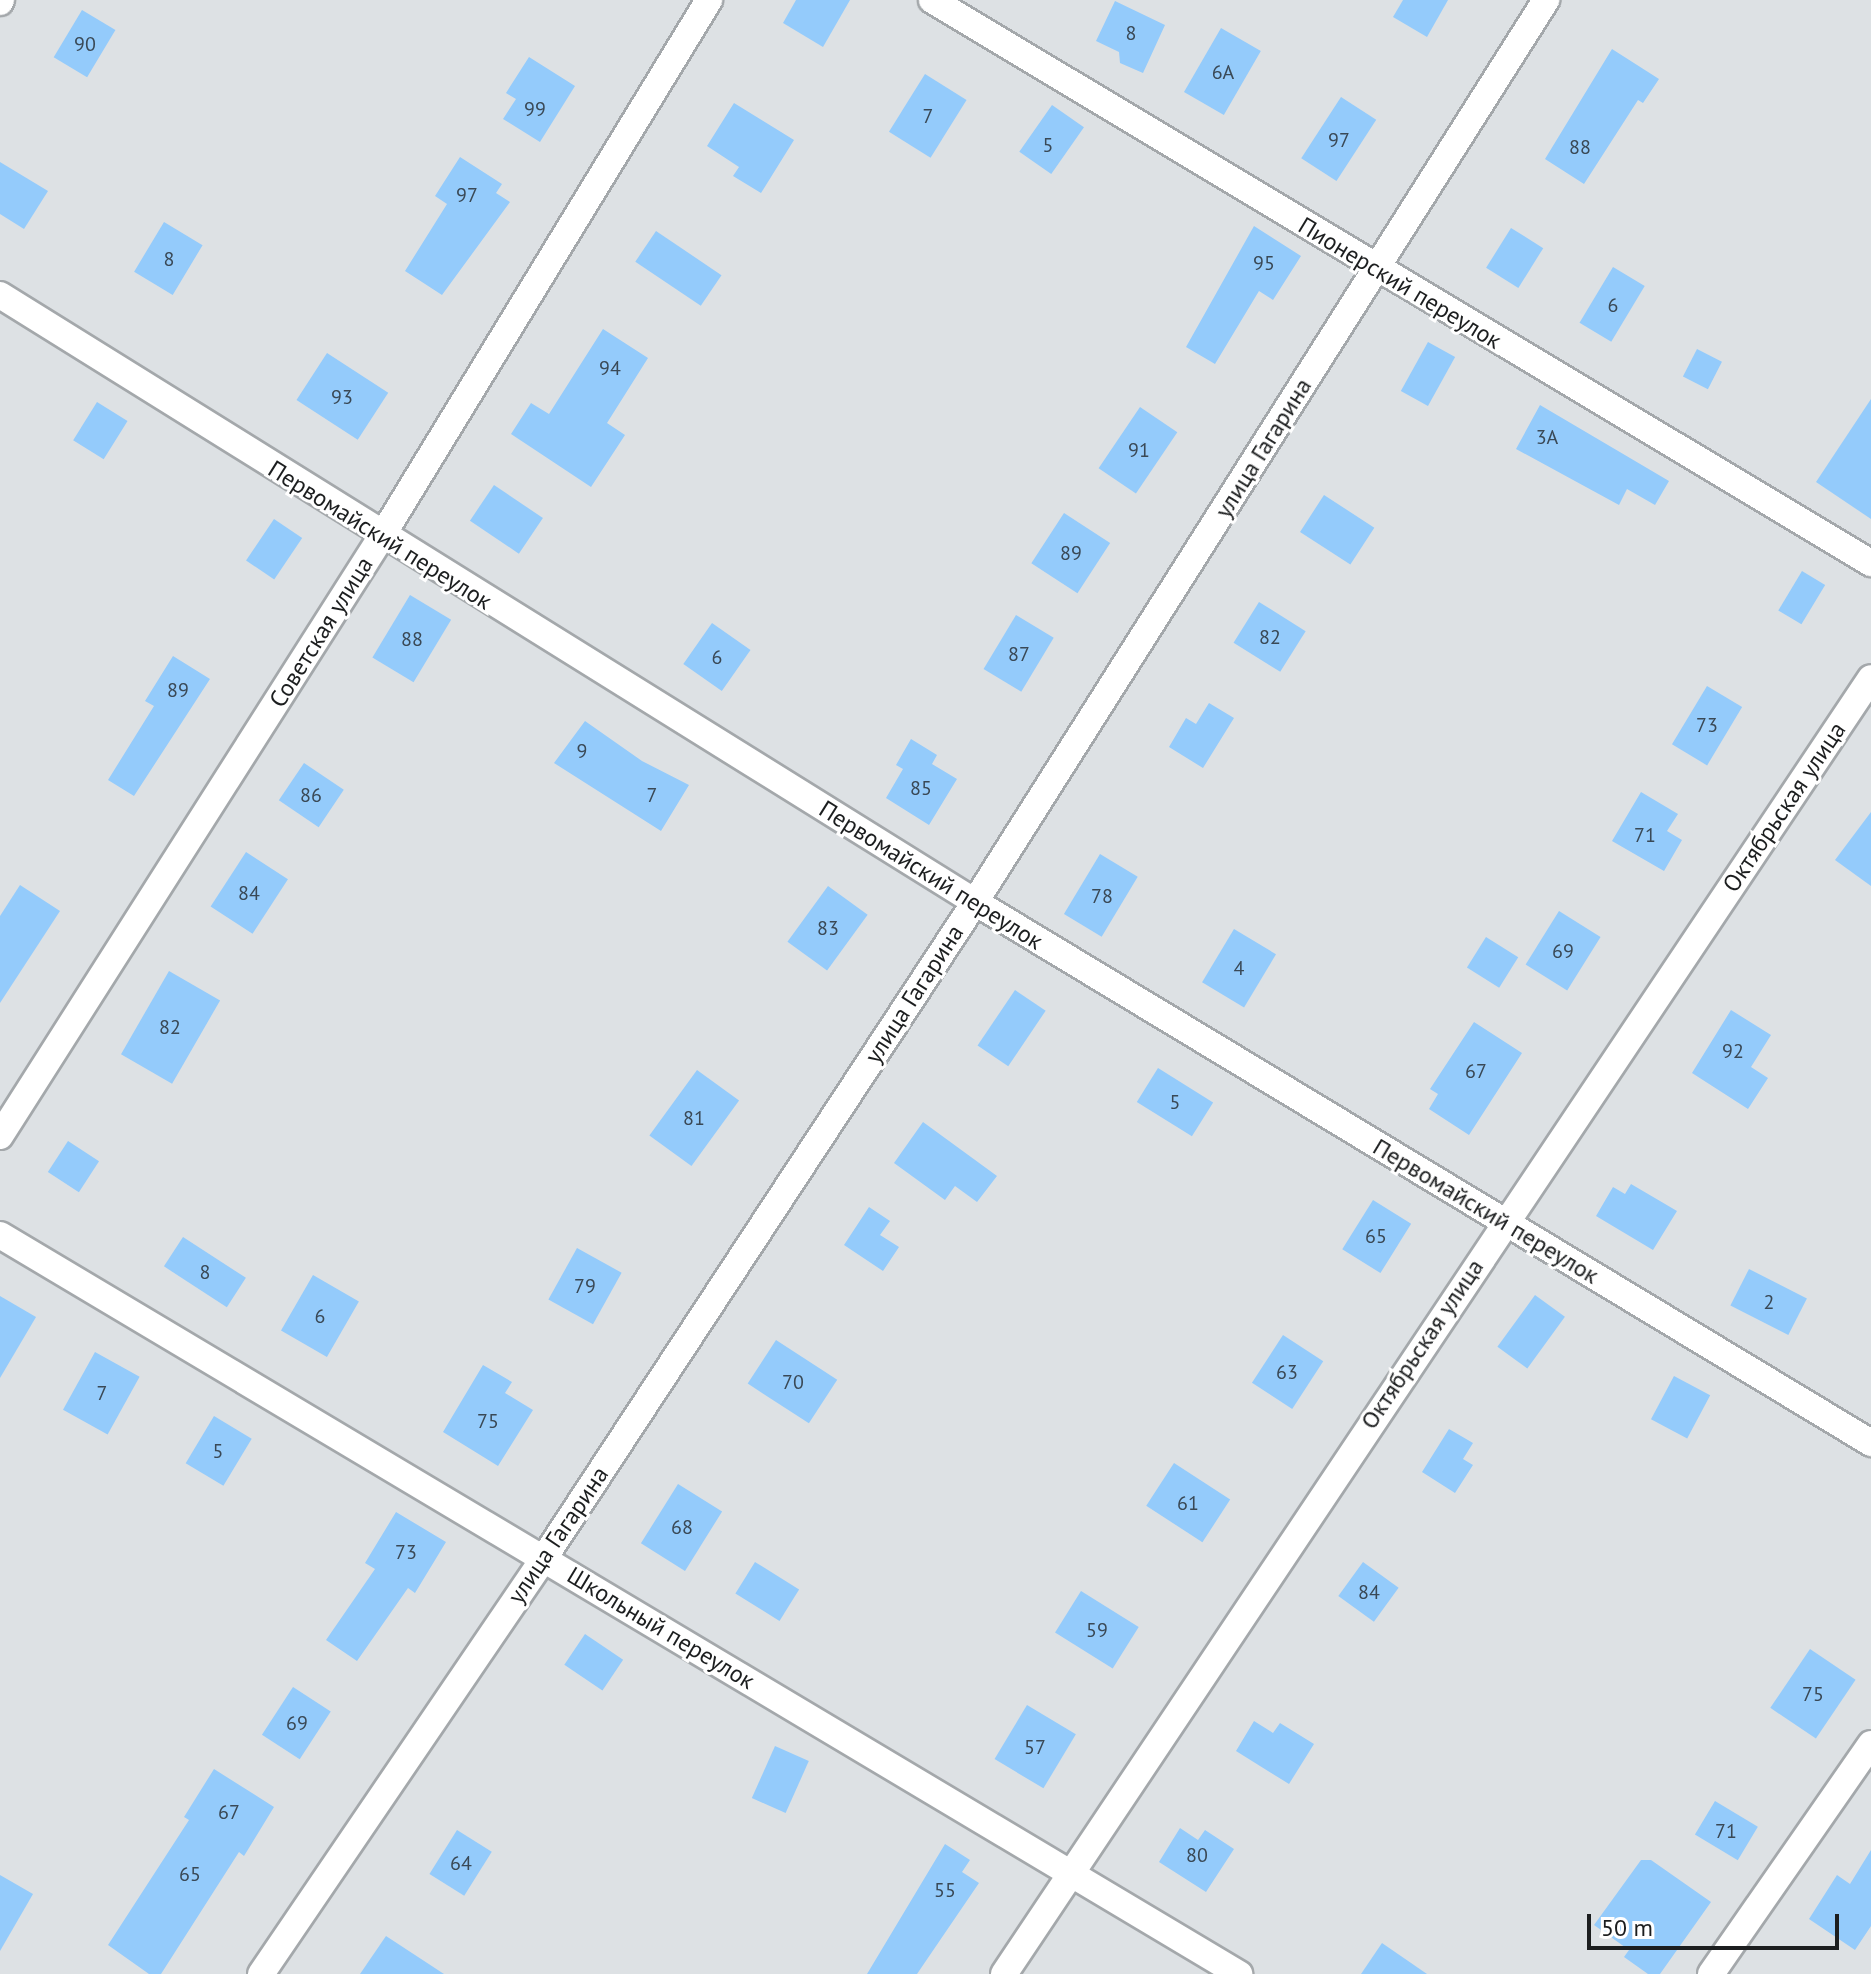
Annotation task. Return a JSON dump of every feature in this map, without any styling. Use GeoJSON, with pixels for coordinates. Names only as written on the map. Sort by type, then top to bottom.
{"type":"FeatureCollection","features":[{"type":"Feature","properties":{"kind":"street","name":"Советская улица"},"geometry":{"type":"LineString","coordinates":[[0,1136],[382,536],[709,0]]}},
{"type":"Feature","properties":{"kind":"street","name":"Пионерский переулок"},"geometry":{"type":"LineString","coordinates":[[932,0],[1376,270],[1871,563]]}},
{"type":"Feature","properties":{"kind":"street","name":"улица Гагарина"},"geometry":{"type":"LineString","coordinates":[[261,1974],[544,1558],[975,902],[1546,0]]}},
{"type":"Feature","properties":{"kind":"street","name":"Первомайский переулок"},"geometry":{"type":"LineString","coordinates":[[0,295],[382,536],[975,902],[1871,1443]]}},
{"type":"Feature","properties":{"kind":"street","name":"Октябрьская улица"},"geometry":{"type":"LineString","coordinates":[[1004,1974],[1504,1222],[1871,678]]}},
{"type":"Feature","properties":{"kind":"street","name":"Школьный переулок"},"geometry":{"type":"LineString","coordinates":[[0,1235],[1239,1974]]}},
{"type":"Feature","properties":{"kind":"street"},"geometry":{"type":"LineString","coordinates":[[1711,1974],[1871,1744]]}},
{"type":"Feature","properties":{"kind":"building"},"geometry":{"type":"Polygon","coordinates":[[[796,0],[850,0],[823,47],[783,23],[796,0]]]}},
{"type":"Feature","properties":{"kind":"building"},"geometry":{"type":"Polygon","coordinates":[[[1403,0],[1448,0],[1427,37],[1393,17],[1403,0]]]}},
{"type":"Feature","properties":{"kind":"building"},"geometry":{"type":"Polygon","coordinates":[[[1115,1],[1165,25],[1143,73],[1120,63],[1119,52],[1096,41],[1115,1]]]}},
{"type":"Feature","properties":{"kind":"building"},"geometry":{"type":"Polygon","coordinates":[[[82,10],[115,30],[87,77],[54,57],[82,10]]]}},
{"type":"Feature","properties":{"kind":"building"},"geometry":{"type":"Polygon","coordinates":[[[1221,28],[1261,51],[1224,115],[1184,92],[1221,28]]]}},
{"type":"Feature","properties":{"kind":"building"},"geometry":{"type":"Polygon","coordinates":[[[1612,49],[1659,79],[1643,103],[1638,100],[1584,184],[1545,159],[1612,49]]]}},
{"type":"Feature","properties":{"kind":"building"},"geometry":{"type":"Polygon","coordinates":[[[529,57],[575,86],[540,142],[503,119],[516,99],[506,93],[529,57]]]}},
{"type":"Feature","properties":{"kind":"building"},"geometry":{"type":"Polygon","coordinates":[[[925,74],[967,100],[931,158],[889,132],[925,74]]]}},
{"type":"Feature","properties":{"kind":"building"},"geometry":{"type":"Polygon","coordinates":[[[1341,97],[1376,120],[1336,181],[1301,158],[1341,97]]]}},
{"type":"Feature","properties":{"kind":"building"},"geometry":{"type":"Polygon","coordinates":[[[734,103],[794,140],[761,193],[733,176],[739,167],[707,146],[734,103]]]}},
{"type":"Feature","properties":{"kind":"building"},"geometry":{"type":"Polygon","coordinates":[[[1052,105],[1084,127],[1051,174],[1019,152],[1052,105]]]}},
{"type":"Feature","properties":{"kind":"building"},"geometry":{"type":"Polygon","coordinates":[[[460,157],[502,184],[496,193],[510,202],[442,295],[405,271],[447,204],[435,196],[460,157]]]}},
{"type":"Feature","properties":{"kind":"building"},"geometry":{"type":"Polygon","coordinates":[[[0,162],[48,191],[24,229],[0,214],[0,162]]]}},
{"type":"Feature","properties":{"kind":"building"},"geometry":{"type":"Polygon","coordinates":[[[164,222],[203,245],[173,295],[134,272],[164,222]]]}},
{"type":"Feature","properties":{"kind":"building"},"geometry":{"type":"Polygon","coordinates":[[[1254,226],[1301,256],[1273,300],[1259,291],[1215,364],[1186,347],[1254,226]]]}},
{"type":"Feature","properties":{"kind":"building"},"geometry":{"type":"Polygon","coordinates":[[[1511,228],[1543,248],[1518,288],[1486,268],[1511,228]]]}},
{"type":"Feature","properties":{"kind":"building"},"geometry":{"type":"Polygon","coordinates":[[[656,231],[721,275],[701,306],[635,262],[656,231]]]}},
{"type":"Feature","properties":{"kind":"building"},"geometry":{"type":"Polygon","coordinates":[[[1613,267],[1645,286],[1611,342],[1580,323],[1613,267]]]}},
{"type":"Feature","properties":{"kind":"building"},"geometry":{"type":"Polygon","coordinates":[[[603,329],[648,358],[607,423],[625,435],[591,487],[511,434],[531,403],[549,414],[603,329]]]}},
{"type":"Feature","properties":{"kind":"building"},"geometry":{"type":"Polygon","coordinates":[[[1428,342],[1455,357],[1428,406],[1401,391],[1428,342]]]}},
{"type":"Feature","properties":{"kind":"building"},"geometry":{"type":"Polygon","coordinates":[[[1697,349],[1722,362],[1708,389],[1683,377],[1697,349]]]}},
{"type":"Feature","properties":{"kind":"building"},"geometry":{"type":"Polygon","coordinates":[[[327,353],[388,393],[358,440],[297,400],[327,353]]]}},
{"type":"Feature","properties":{"kind":"building"},"geometry":{"type":"Polygon","coordinates":[[[1871,399],[1871,519],[1816,482],[1871,399]]]}},
{"type":"Feature","properties":{"kind":"building"},"geometry":{"type":"Polygon","coordinates":[[[97,402],[128,421],[104,459],[73,440],[97,402]]]}},
{"type":"Feature","properties":{"kind":"building"},"geometry":{"type":"Polygon","coordinates":[[[1540,405],[1669,481],[1655,505],[1627,489],[1619,505],[1516,449],[1540,405]]]}},
{"type":"Feature","properties":{"kind":"building"},"geometry":{"type":"Polygon","coordinates":[[[1140,407],[1177,432],[1136,494],[1099,468],[1140,407]]]}},
{"type":"Feature","properties":{"kind":"building"},"geometry":{"type":"Polygon","coordinates":[[[494,485],[543,518],[519,554],[470,521],[494,485]]]}},
{"type":"Feature","properties":{"kind":"building"},"geometry":{"type":"Polygon","coordinates":[[[1324,495],[1374,528],[1350,565],[1300,532],[1324,495]]]}},
{"type":"Feature","properties":{"kind":"building"},"geometry":{"type":"Polygon","coordinates":[[[1064,513],[1110,543],[1077,593],[1031,563],[1064,513]]]}},
{"type":"Feature","properties":{"kind":"building"},"geometry":{"type":"Polygon","coordinates":[[[274,519],[302,538],[274,579],[246,560],[274,519]]]}},
{"type":"Feature","properties":{"kind":"building"},"geometry":{"type":"Polygon","coordinates":[[[1802,571],[1825,585],[1801,624],[1778,610],[1802,571]]]}},
{"type":"Feature","properties":{"kind":"building"},"geometry":{"type":"Polygon","coordinates":[[[410,595],[451,620],[414,682],[372,658],[410,595]]]}},
{"type":"Feature","properties":{"kind":"building"},"geometry":{"type":"Polygon","coordinates":[[[1259,602],[1306,631],[1280,672],[1234,643],[1259,602]]]}},
{"type":"Feature","properties":{"kind":"building"},"geometry":{"type":"Polygon","coordinates":[[[1016,615],[1054,638],[1021,692],[984,669],[1016,615]]]}},
{"type":"Feature","properties":{"kind":"building"},"geometry":{"type":"Polygon","coordinates":[[[712,623],[751,650],[722,691],[683,664],[712,623]]]}},
{"type":"Feature","properties":{"kind":"building"},"geometry":{"type":"Polygon","coordinates":[[[173,656],[210,679],[134,796],[108,780],[154,706],[145,701],[173,656]]]}},
{"type":"Feature","properties":{"kind":"building"},"geometry":{"type":"Polygon","coordinates":[[[1707,686],[1742,707],[1707,765],[1672,744],[1707,686]]]}},
{"type":"Feature","properties":{"kind":"building"},"geometry":{"type":"Polygon","coordinates":[[[1209,703],[1234,718],[1203,768],[1169,747],[1186,718],[1196,724],[1209,703]]]}},
{"type":"Feature","properties":{"kind":"building"},"geometry":{"type":"Polygon","coordinates":[[[585,721],[642,761],[689,785],[661,831],[554,763],[585,721]]]}},
{"type":"Feature","properties":{"kind":"building"},"geometry":{"type":"Polygon","coordinates":[[[911,739],[937,755],[932,764],[957,779],[929,825],[886,798],[903,769],[896,765],[911,739]]]}},
{"type":"Feature","properties":{"kind":"building"},"geometry":{"type":"Polygon","coordinates":[[[304,763],[344,790],[319,827],[279,800],[304,763]]]}},
{"type":"Feature","properties":{"kind":"building"},"geometry":{"type":"Polygon","coordinates":[[[1641,792],[1678,814],[1667,831],[1682,840],[1664,871],[1612,841],[1641,792]]]}},
{"type":"Feature","properties":{"kind":"building"},"geometry":{"type":"Polygon","coordinates":[[[1871,812],[1871,886],[1835,860],[1871,812]]]}},
{"type":"Feature","properties":{"kind":"building"},"geometry":{"type":"Polygon","coordinates":[[[246,852],[288,879],[253,934],[211,907],[246,852]]]}},
{"type":"Feature","properties":{"kind":"building"},"geometry":{"type":"Polygon","coordinates":[[[1100,854],[1138,877],[1102,937],[1064,914],[1100,854]]]}},
{"type":"Feature","properties":{"kind":"building"},"geometry":{"type":"Polygon","coordinates":[[[20,885],[60,911],[0,1003],[0,916],[20,885]]]}},
{"type":"Feature","properties":{"kind":"building"},"geometry":{"type":"Polygon","coordinates":[[[828,886],[868,915],[827,971],[787,942],[828,886]]]}},
{"type":"Feature","properties":{"kind":"building"},"geometry":{"type":"Polygon","coordinates":[[[1559,911],[1601,937],[1567,990],[1526,964],[1559,911]]]}},
{"type":"Feature","properties":{"kind":"building"},"geometry":{"type":"Polygon","coordinates":[[[1234,929],[1276,954],[1244,1007],[1202,982],[1234,929]]]}},
{"type":"Feature","properties":{"kind":"building"},"geometry":{"type":"Polygon","coordinates":[[[1486,937],[1518,957],[1499,988],[1467,968],[1486,937]]]}},
{"type":"Feature","properties":{"kind":"building"},"geometry":{"type":"Polygon","coordinates":[[[169,971],[220,1000],[172,1084],[121,1054],[169,971]]]}},
{"type":"Feature","properties":{"kind":"building"},"geometry":{"type":"Polygon","coordinates":[[[1015,990],[1046,1011],[1008,1066],[978,1046],[1015,990]]]}},
{"type":"Feature","properties":{"kind":"building"},"geometry":{"type":"Polygon","coordinates":[[[1731,1010],[1771,1035],[1751,1067],[1768,1078],[1748,1109],[1692,1073],[1731,1010]]]}},
{"type":"Feature","properties":{"kind":"building"},"geometry":{"type":"Polygon","coordinates":[[[1474,1022],[1522,1053],[1469,1135],[1429,1109],[1438,1094],[1430,1089],[1474,1022]]]}},
{"type":"Feature","properties":{"kind":"building"},"geometry":{"type":"Polygon","coordinates":[[[1158,1068],[1213,1102],[1192,1136],[1137,1102],[1158,1068]]]}},
{"type":"Feature","properties":{"kind":"building"},"geometry":{"type":"Polygon","coordinates":[[[697,1070],[739,1101],[691,1166],[649,1136],[697,1070]]]}},
{"type":"Feature","properties":{"kind":"building"},"geometry":{"type":"Polygon","coordinates":[[[923,1122],[997,1176],[977,1202],[955,1186],[945,1200],[894,1163],[923,1122]]]}},
{"type":"Feature","properties":{"kind":"building"},"geometry":{"type":"Polygon","coordinates":[[[68,1141],[99,1161],[79,1192],[48,1172],[68,1141]]]}},
{"type":"Feature","properties":{"kind":"building"},"geometry":{"type":"Polygon","coordinates":[[[1631,1184],[1677,1211],[1653,1250],[1596,1216],[1613,1187],[1625,1194],[1631,1184]]]}},
{"type":"Feature","properties":{"kind":"building"},"geometry":{"type":"Polygon","coordinates":[[[1373,1200],[1411,1224],[1380,1273],[1342,1249],[1373,1200]]]}},
{"type":"Feature","properties":{"kind":"building"},"geometry":{"type":"Polygon","coordinates":[[[869,1207],[890,1221],[880,1235],[899,1247],[883,1271],[844,1245],[869,1207]]]}},
{"type":"Feature","properties":{"kind":"building"},"geometry":{"type":"Polygon","coordinates":[[[183,1237],[246,1278],[227,1307],[164,1266],[183,1237]]]}},
{"type":"Feature","properties":{"kind":"building"},"geometry":{"type":"Polygon","coordinates":[[[577,1248],[622,1273],[593,1324],[548,1300],[577,1248]]]}},
{"type":"Feature","properties":{"kind":"building"},"geometry":{"type":"Polygon","coordinates":[[[1749,1269],[1807,1299],[1788,1335],[1730,1306],[1749,1269]]]}},
{"type":"Feature","properties":{"kind":"building"},"geometry":{"type":"Polygon","coordinates":[[[313,1275],[359,1302],[327,1357],[281,1330],[313,1275]]]}},
{"type":"Feature","properties":{"kind":"building"},"geometry":{"type":"Polygon","coordinates":[[[1535,1295],[1565,1317],[1527,1369],[1497,1347],[1535,1295]]]}},
{"type":"Feature","properties":{"kind":"building"},"geometry":{"type":"Polygon","coordinates":[[[0,1296],[36,1317],[0,1378],[0,1296]]]}},
{"type":"Feature","properties":{"kind":"building"},"geometry":{"type":"Polygon","coordinates":[[[1283,1335],[1323,1361],[1292,1409],[1252,1383],[1283,1335]]]}},
{"type":"Feature","properties":{"kind":"building"},"geometry":{"type":"Polygon","coordinates":[[[776,1340],[837,1380],[809,1423],[748,1384],[776,1340]]]}},
{"type":"Feature","properties":{"kind":"building"},"geometry":{"type":"Polygon","coordinates":[[[95,1352],[140,1377],[108,1434],[63,1410],[95,1352]]]}},
{"type":"Feature","properties":{"kind":"building"},"geometry":{"type":"Polygon","coordinates":[[[483,1365],[512,1382],[505,1393],[533,1410],[498,1466],[443,1432],[483,1365]]]}},
{"type":"Feature","properties":{"kind":"building"},"geometry":{"type":"Polygon","coordinates":[[[1674,1376],[1710,1395],[1687,1439],[1651,1419],[1674,1376]]]}},
{"type":"Feature","properties":{"kind":"building"},"geometry":{"type":"Polygon","coordinates":[[[214,1416],[252,1439],[223,1486],[186,1463],[214,1416]]]}},
{"type":"Feature","properties":{"kind":"building"},"geometry":{"type":"Polygon","coordinates":[[[1449,1429],[1473,1443],[1463,1459],[1473,1465],[1455,1493],[1422,1472],[1449,1429]]]}},
{"type":"Feature","properties":{"kind":"building"},"geometry":{"type":"Polygon","coordinates":[[[1174,1463],[1230,1499],[1202,1542],[1146,1506],[1174,1463]]]}},
{"type":"Feature","properties":{"kind":"building"},"geometry":{"type":"Polygon","coordinates":[[[678,1484],[722,1512],[685,1571],[641,1543],[678,1484]]]}},
{"type":"Feature","properties":{"kind":"building"},"geometry":{"type":"Polygon","coordinates":[[[396,1512],[446,1542],[415,1593],[408,1588],[357,1661],[326,1640],[375,1569],[365,1563],[396,1512]]]}},
{"type":"Feature","properties":{"kind":"building"},"geometry":{"type":"Polygon","coordinates":[[[755,1562],[799,1590],[779,1621],[735,1593],[755,1562]]]}},
{"type":"Feature","properties":{"kind":"building"},"geometry":{"type":"Polygon","coordinates":[[[1363,1562],[1399,1588],[1374,1622],[1338,1596],[1363,1562]]]}},
{"type":"Feature","properties":{"kind":"building"},"geometry":{"type":"Polygon","coordinates":[[[1081,1591],[1139,1627],[1113,1669],[1055,1633],[1081,1591]]]}},
{"type":"Feature","properties":{"kind":"building"},"geometry":{"type":"Polygon","coordinates":[[[585,1634],[623,1660],[602,1690],[564,1665],[585,1634]]]}},
{"type":"Feature","properties":{"kind":"building"},"geometry":{"type":"Polygon","coordinates":[[[1810,1649],[1856,1680],[1816,1739],[1770,1708],[1810,1649]]]}},
{"type":"Feature","properties":{"kind":"building"},"geometry":{"type":"Polygon","coordinates":[[[293,1687],[331,1712],[300,1759],[262,1735],[293,1687]]]}},
{"type":"Feature","properties":{"kind":"building"},"geometry":{"type":"Polygon","coordinates":[[[1027,1705],[1076,1734],[1043,1788],[995,1759],[1027,1705]]]}},
{"type":"Feature","properties":{"kind":"building"},"geometry":{"type":"Polygon","coordinates":[[[1254,1721],[1273,1733],[1280,1723],[1314,1744],[1289,1784],[1236,1751],[1254,1721]]]}},
{"type":"Feature","properties":{"kind":"building"},"geometry":{"type":"Polygon","coordinates":[[[775,1746],[809,1761],[786,1813],[752,1798],[775,1746]]]}},
{"type":"Feature","properties":{"kind":"building"},"geometry":{"type":"Polygon","coordinates":[[[214,1769],[274,1807],[244,1856],[239,1852],[161,1974],[149,1974],[108,1945],[189,1820],[184,1817],[214,1769]]]}},
{"type":"Feature","properties":{"kind":"building"},"geometry":{"type":"Polygon","coordinates":[[[1715,1801],[1758,1827],[1738,1860],[1695,1834],[1715,1801]]]}},
{"type":"Feature","properties":{"kind":"building"},"geometry":{"type":"Polygon","coordinates":[[[1180,1828],[1198,1840],[1205,1830],[1234,1849],[1206,1892],[1159,1862],[1180,1828]]]}},
{"type":"Feature","properties":{"kind":"building"},"geometry":{"type":"Polygon","coordinates":[[[457,1830],[492,1852],[464,1896],[429,1874],[457,1830]]]}},
{"type":"Feature","properties":{"kind":"building"},"geometry":{"type":"Polygon","coordinates":[[[945,1844],[970,1860],[962,1872],[979,1883],[917,1974],[867,1974],[945,1844]]]}},
{"type":"Feature","properties":{"kind":"building"},"geometry":{"type":"Polygon","coordinates":[[[1871,1850],[1871,1926],[1855,1950],[1809,1919],[1837,1875],[1850,1884],[1871,1850]]]}},
{"type":"Feature","properties":{"kind":"building"},"geometry":{"type":"Polygon","coordinates":[[[1641,1860],[1651,1860],[1711,1902],[1660,1974],[1648,1974],[1624,1957],[1629,1950],[1594,1925],[1641,1860]]]}},
{"type":"Feature","properties":{"kind":"building"},"geometry":{"type":"Polygon","coordinates":[[[0,1875],[33,1894],[0,1951],[0,1875]]]}},
{"type":"Feature","properties":{"kind":"building"},"geometry":{"type":"Polygon","coordinates":[[[386,1936],[444,1974],[360,1974],[386,1936]]]}},
{"type":"Feature","properties":{"kind":"building"},"geometry":{"type":"Polygon","coordinates":[[[1382,1943],[1427,1974],[1361,1974],[1382,1943]]]}}]}
